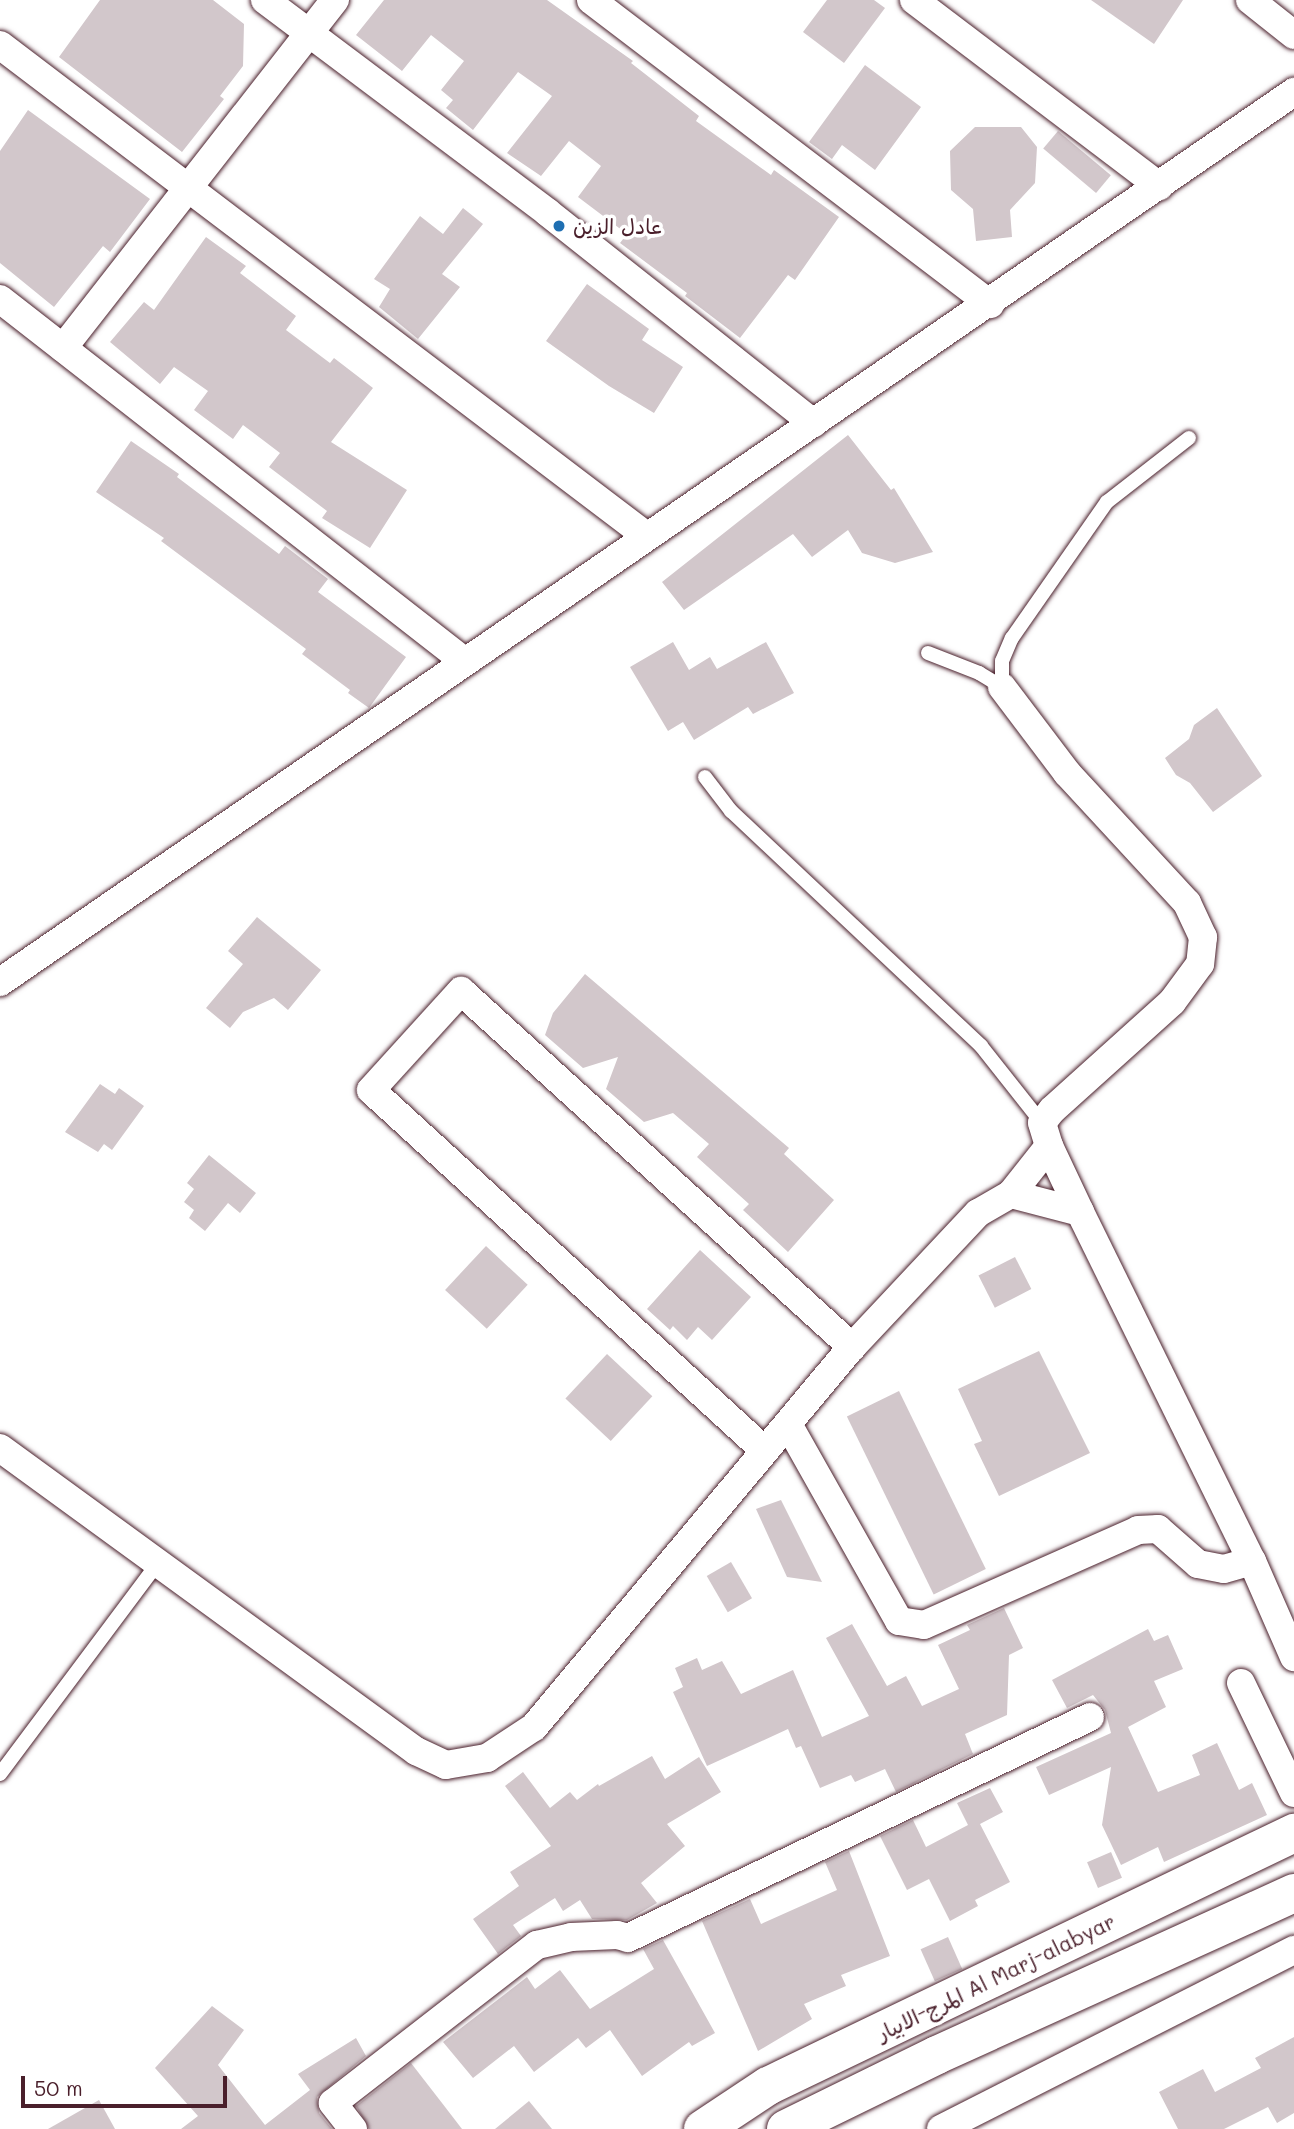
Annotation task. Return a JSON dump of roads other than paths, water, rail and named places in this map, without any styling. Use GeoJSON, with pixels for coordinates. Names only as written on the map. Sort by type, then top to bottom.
{"type":"FeatureCollection","features":[{"type":"Feature","properties":{"kind":"main road","name":"المرج-الابيار Al Marj-alabyar"},"geometry":{"type":"LineString","coordinates":[[703,2129],[783,2079],[1294,1833]]}},
{"type":"Feature","properties":{"kind":"main road","name":"المرج-الابيار Al Marj-alabyar"},"geometry":{"type":"LineString","coordinates":[[809,2126],[875,2085],[1294,1893]]}},
{"type":"Feature","properties":{"kind":"main road"},"geometry":{"type":"LineString","coordinates":[[783,2079],[809,2126]]}},
{"type":"Feature","properties":{"kind":"street"},"geometry":{"type":"LineString","coordinates":[[265,0],[547,212],[813,423]]}},
{"type":"Feature","properties":{"kind":"street"},"geometry":{"type":"LineString","coordinates":[[62,348],[335,0]]}},
{"type":"Feature","properties":{"kind":"street"},"geometry":{"type":"LineString","coordinates":[[591,0],[990,304]]}},
{"type":"Feature","properties":{"kind":"street"},"geometry":{"type":"LineString","coordinates":[[914,0],[1159,186]]}},
{"type":"Feature","properties":{"kind":"street"},"geometry":{"type":"LineString","coordinates":[[1250,0],[1294,36]]}},
{"type":"Feature","properties":{"kind":"street"},"geometry":{"type":"LineString","coordinates":[[0,45],[645,535]]}},
{"type":"Feature","properties":{"kind":"street"},"geometry":{"type":"LineString","coordinates":[[0,982],[645,535],[990,304],[1294,92]]}},
{"type":"Feature","properties":{"kind":"street"},"geometry":{"type":"LineString","coordinates":[[0,299],[464,661]]}},
{"type":"Feature","properties":{"kind":"street"},"geometry":{"type":"LineString","coordinates":[[0,1448],[416,1751],[446,1765],[487,1758],[534,1727],[852,1347],[978,1213],[1011,1194],[1046,1135],[1052,1110],[1172,1003],[1200,964],[1203,937],[1187,904],[1067,773],[1002,687]]}},
{"type":"Feature","properties":{"kind":"street"},"geometry":{"type":"LineString","coordinates":[[765,1451],[371,1090],[461,991],[852,1347]]}},
{"type":"Feature","properties":{"kind":"street"},"geometry":{"type":"LineString","coordinates":[[1046,1135],[1080,1212],[1252,1561],[1294,1657]]}},
{"type":"Feature","properties":{"kind":"street"},"geometry":{"type":"LineString","coordinates":[[1011,1194],[1080,1212]]}},
{"type":"Feature","properties":{"kind":"street"},"geometry":{"type":"LineString","coordinates":[[788,1424],[899,1621],[924,1625],[1138,1530],[1158,1529],[1198,1564],[1224,1569],[1252,1561]]}},
{"type":"Feature","properties":{"kind":"street"},"geometry":{"type":"LineString","coordinates":[[1241,1683],[1294,1793]]}},
{"type":"Feature","properties":{"kind":"street"},"geometry":{"type":"LineString","coordinates":[[353,2129],[333,2103],[537,1945],[571,1937],[617,1935],[628,1938],[1090,1717]]}},
{"type":"Feature","properties":{"kind":"street"},"geometry":{"type":"LineString","coordinates":[[941,2129],[1294,1950]]}},
{"type":"Feature","properties":{"kind":"lane"},"geometry":{"type":"LineString","coordinates":[[1002,687],[1002,661],[1012,638],[1107,502],[1189,438]]}},
{"type":"Feature","properties":{"kind":"lane"},"geometry":{"type":"LineString","coordinates":[[928,653],[979,673],[1002,687]]}},
{"type":"Feature","properties":{"kind":"lane"},"geometry":{"type":"LineString","coordinates":[[705,778],[731,811],[981,1046],[1046,1135]]}},
{"type":"Feature","properties":{"kind":"lane"},"geometry":{"type":"LineString","coordinates":[[0,1774],[158,1563]]}},
{"type":"Feature","properties":{"kind":"place","name":"عادل الزين"},"geometry":{"type":"Point","coordinates":[559,226]}}]}
